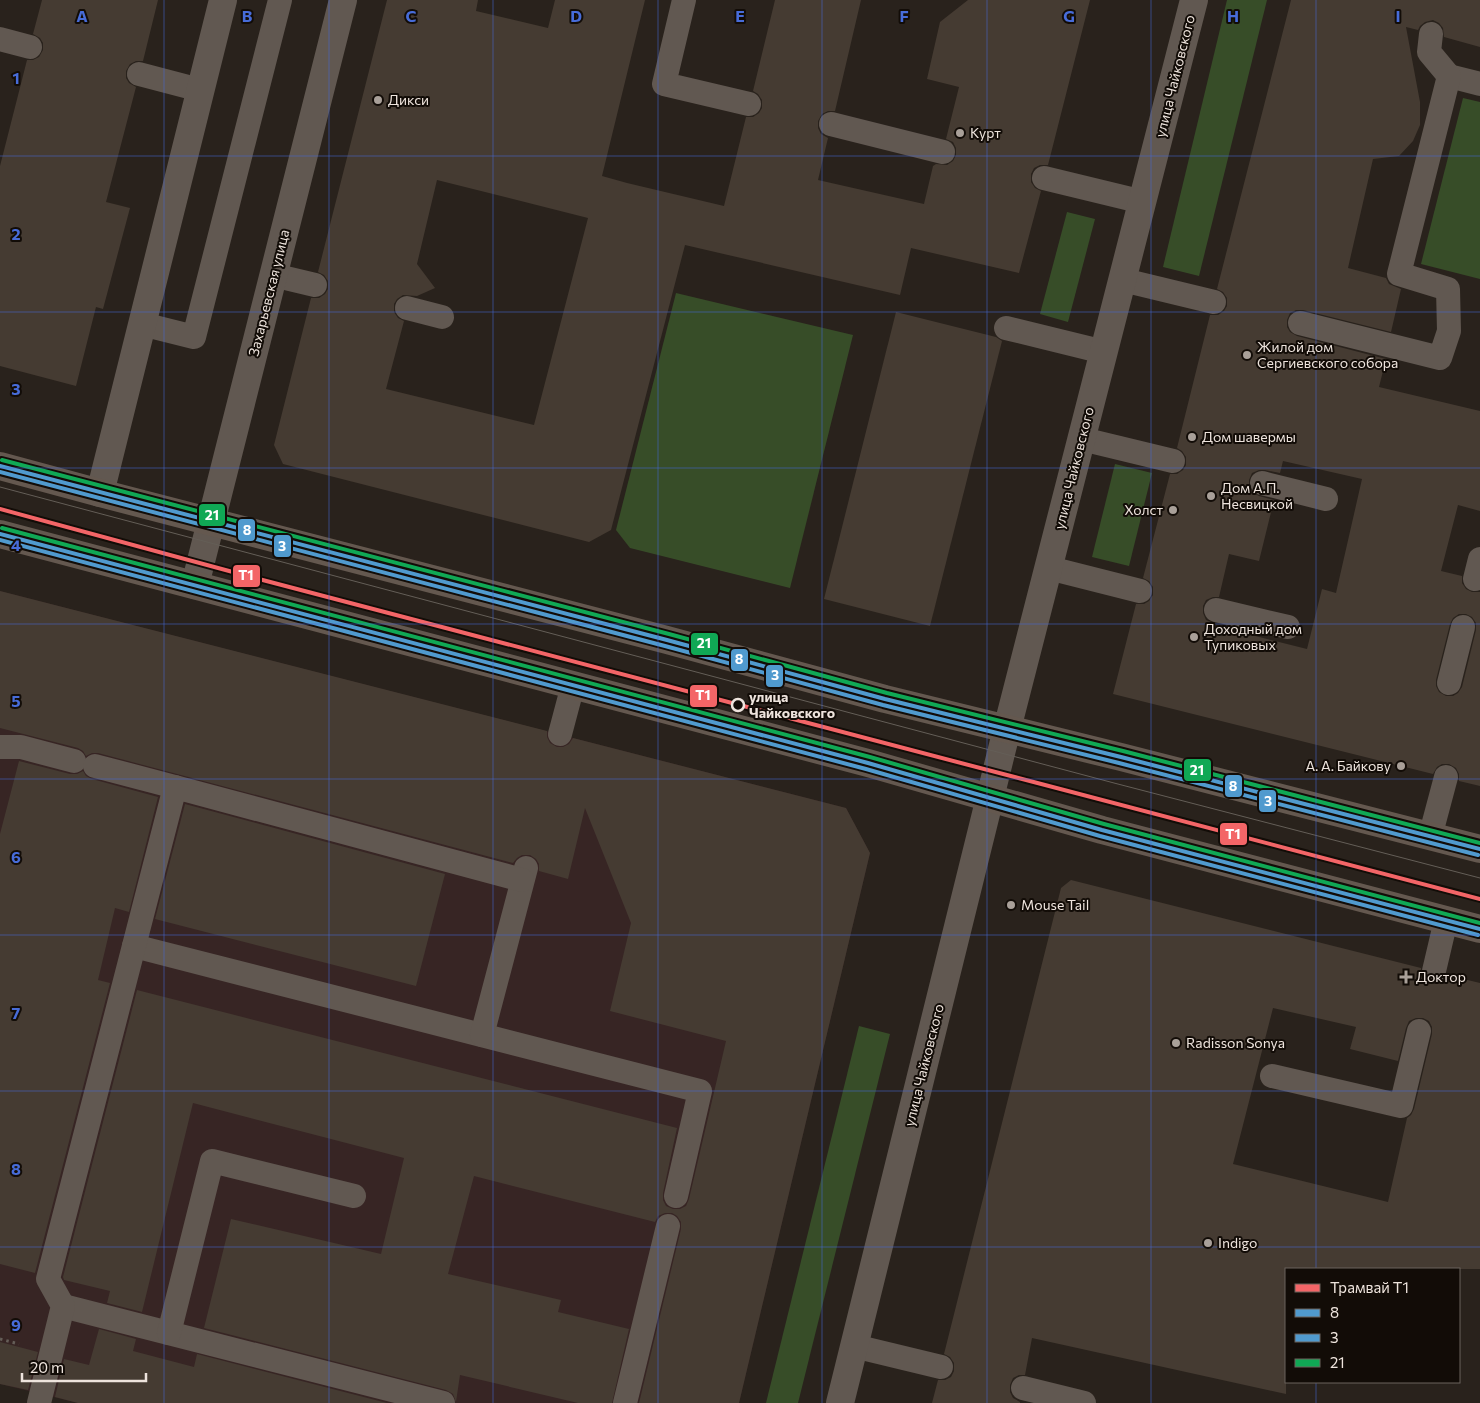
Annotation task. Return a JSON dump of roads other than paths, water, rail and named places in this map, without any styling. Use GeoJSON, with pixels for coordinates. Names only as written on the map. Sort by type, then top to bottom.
{"type":"FeatureCollection","features":[{"type":"Feature","properties":{"kind":"main road"},"geometry":{"type":"LineString","coordinates":[[0,466],[667,640],[885,699],[1480,849]]}},
{"type":"Feature","properties":{"kind":"main road"},"geometry":{"type":"LineString","coordinates":[[0,534],[868,763],[1102,830],[1480,929]]}},
{"type":"Feature","properties":{"kind":"street"},"geometry":{"type":"LineString","coordinates":[[100,493],[223,0]]}},
{"type":"Feature","properties":{"kind":"street","name":"Захарьевская улица"},"geometry":{"type":"LineString","coordinates":[[195,585],[343,0]]}},
{"type":"Feature","properties":{"kind":"street","name":"улица Чайковского"},"geometry":{"type":"LineString","coordinates":[[840,1403],[1007,729],[1194,0]]}},
{"type":"Feature","properties":{"kind":"lane"},"geometry":{"type":"LineString","coordinates":[[142,324],[194,337],[280,0]]}},
{"type":"Feature","properties":{"kind":"lane"},"geometry":{"type":"LineString","coordinates":[[684,0],[664,84],[749,104]]}},
{"type":"Feature","properties":{"kind":"lane"},"geometry":{"type":"LineString","coordinates":[[1431,34],[1429,52],[1449,76],[1480,84]]}},
{"type":"Feature","properties":{"kind":"lane"},"geometry":{"type":"LineString","coordinates":[[0,39],[30,47]]}},
{"type":"Feature","properties":{"kind":"lane"},"geometry":{"type":"LineString","coordinates":[[139,74],[200,90]]}},
{"type":"Feature","properties":{"kind":"lane"},"geometry":{"type":"LineString","coordinates":[[1300,322],[1440,358],[1449,331],[1448,289],[1399,274],[1449,76]]}},
{"type":"Feature","properties":{"kind":"lane"},"geometry":{"type":"LineString","coordinates":[[832,124],[943,152]]}},
{"type":"Feature","properties":{"kind":"lane"},"geometry":{"type":"LineString","coordinates":[[1044,178],[1143,202]]}},
{"type":"Feature","properties":{"kind":"lane"},"geometry":{"type":"LineString","coordinates":[[273,275],[314,285]]}},
{"type":"Feature","properties":{"kind":"lane"},"geometry":{"type":"LineString","coordinates":[[1123,280],[1214,302]]}},
{"type":"Feature","properties":{"kind":"lane"},"geometry":{"type":"LineString","coordinates":[[407,308],[442,317]]}},
{"type":"Feature","properties":{"kind":"lane"},"geometry":{"type":"LineString","coordinates":[[1006,328],[1104,352]]}},
{"type":"Feature","properties":{"kind":"lane"},"geometry":{"type":"LineString","coordinates":[[1082,438],[1173,461]]}},
{"type":"Feature","properties":{"kind":"lane"},"geometry":{"type":"LineString","coordinates":[[1262,483],[1326,499]]}},
{"type":"Feature","properties":{"kind":"lane"},"geometry":{"type":"LineString","coordinates":[[1049,568],[1140,591]]}},
{"type":"Feature","properties":{"kind":"lane"},"geometry":{"type":"LineString","coordinates":[[1216,610],[1288,627]]}},
{"type":"Feature","properties":{"kind":"lane"},"geometry":{"type":"LineString","coordinates":[[1449,683],[1463,627]]}},
{"type":"Feature","properties":{"kind":"lane"},"geometry":{"type":"LineString","coordinates":[[560,734],[573,685]]}},
{"type":"Feature","properties":{"kind":"lane"},"geometry":{"type":"LineString","coordinates":[[0,747],[21,747],[524,874],[482,1035]]}},
{"type":"Feature","properties":{"kind":"lane"},"geometry":{"type":"LineString","coordinates":[[1430,837],[1446,777]]}},
{"type":"Feature","properties":{"kind":"lane"},"geometry":{"type":"LineString","coordinates":[[39,1403],[63,1306],[48,1280],[175,787]]}},
{"type":"Feature","properties":{"kind":"lane"},"geometry":{"type":"LineString","coordinates":[[1434,971],[1446,920]]}},
{"type":"Feature","properties":{"kind":"lane"},"geometry":{"type":"LineString","coordinates":[[134,946],[700,1091],[676,1196]]}},
{"type":"Feature","properties":{"kind":"lane"},"geometry":{"type":"LineString","coordinates":[[1272,1076],[1401,1106],[1419,1031]]}},
{"type":"Feature","properties":{"kind":"lane"},"geometry":{"type":"LineString","coordinates":[[169,1333],[212,1161],[354,1196]]}},
{"type":"Feature","properties":{"kind":"lane"},"geometry":{"type":"LineString","coordinates":[[625,1403],[668,1226]]}},
{"type":"Feature","properties":{"kind":"lane"},"geometry":{"type":"LineString","coordinates":[[63,1306],[443,1403]]}},
{"type":"Feature","properties":{"kind":"lane"},"geometry":{"type":"LineString","coordinates":[[854,1346],[941,1367]]}},
{"type":"Feature","properties":{"kind":"lane"},"geometry":{"type":"LineString","coordinates":[[1023,1388],[1084,1403]]}},
{"type":"Feature","properties":{"kind":"tram line"},"geometry":{"type":"LineString","coordinates":[[0,487],[1114,783],[1480,878]]}},
{"type":"Feature","properties":{"kind":"tram line","name":"Т1"},"geometry":{"type":"LineString","coordinates":[[0,509],[255,578],[1480,899]]}},
{"type":"Feature","properties":{"kind":"place","name":"Дикси"},"geometry":{"type":"Point","coordinates":[378,100]}},
{"type":"Feature","properties":{"kind":"place","name":"Курт"},"geometry":{"type":"Point","coordinates":[960,133]}},
{"type":"Feature","properties":{"kind":"place","name":"Жилой дом Сергиевского собора"},"geometry":{"type":"Point","coordinates":[1247,355]}},
{"type":"Feature","properties":{"kind":"place","name":"Дом шавермы"},"geometry":{"type":"Point","coordinates":[1192,437]}},
{"type":"Feature","properties":{"kind":"place","name":"Дом А.П. Несвицкой"},"geometry":{"type":"Point","coordinates":[1211,496]}},
{"type":"Feature","properties":{"kind":"place","name":"Холст"},"geometry":{"type":"Point","coordinates":[1173,510]}},
{"type":"Feature","properties":{"kind":"place","name":"Доходный дом Тупиковых"},"geometry":{"type":"Point","coordinates":[1194,637]}},
{"type":"Feature","properties":{"kind":"place","name":"улица Чайковского"},"geometry":{"type":"Point","coordinates":[738,705]}},
{"type":"Feature","properties":{"kind":"place","name":"А. А. Байкову"},"geometry":{"type":"Point","coordinates":[1401,766]}},
{"type":"Feature","properties":{"kind":"place","name":"Mouse Tail"},"geometry":{"type":"Point","coordinates":[1011,905]}},
{"type":"Feature","properties":{"kind":"place","name":"Доктор"},"geometry":{"type":"Point","coordinates":[1406,977]}},
{"type":"Feature","properties":{"kind":"place","name":"Radisson Sonya"},"geometry":{"type":"Point","coordinates":[1176,1043]}},
{"type":"Feature","properties":{"kind":"place","name":"Indigo"},"geometry":{"type":"Point","coordinates":[1208,1243]}}]}
